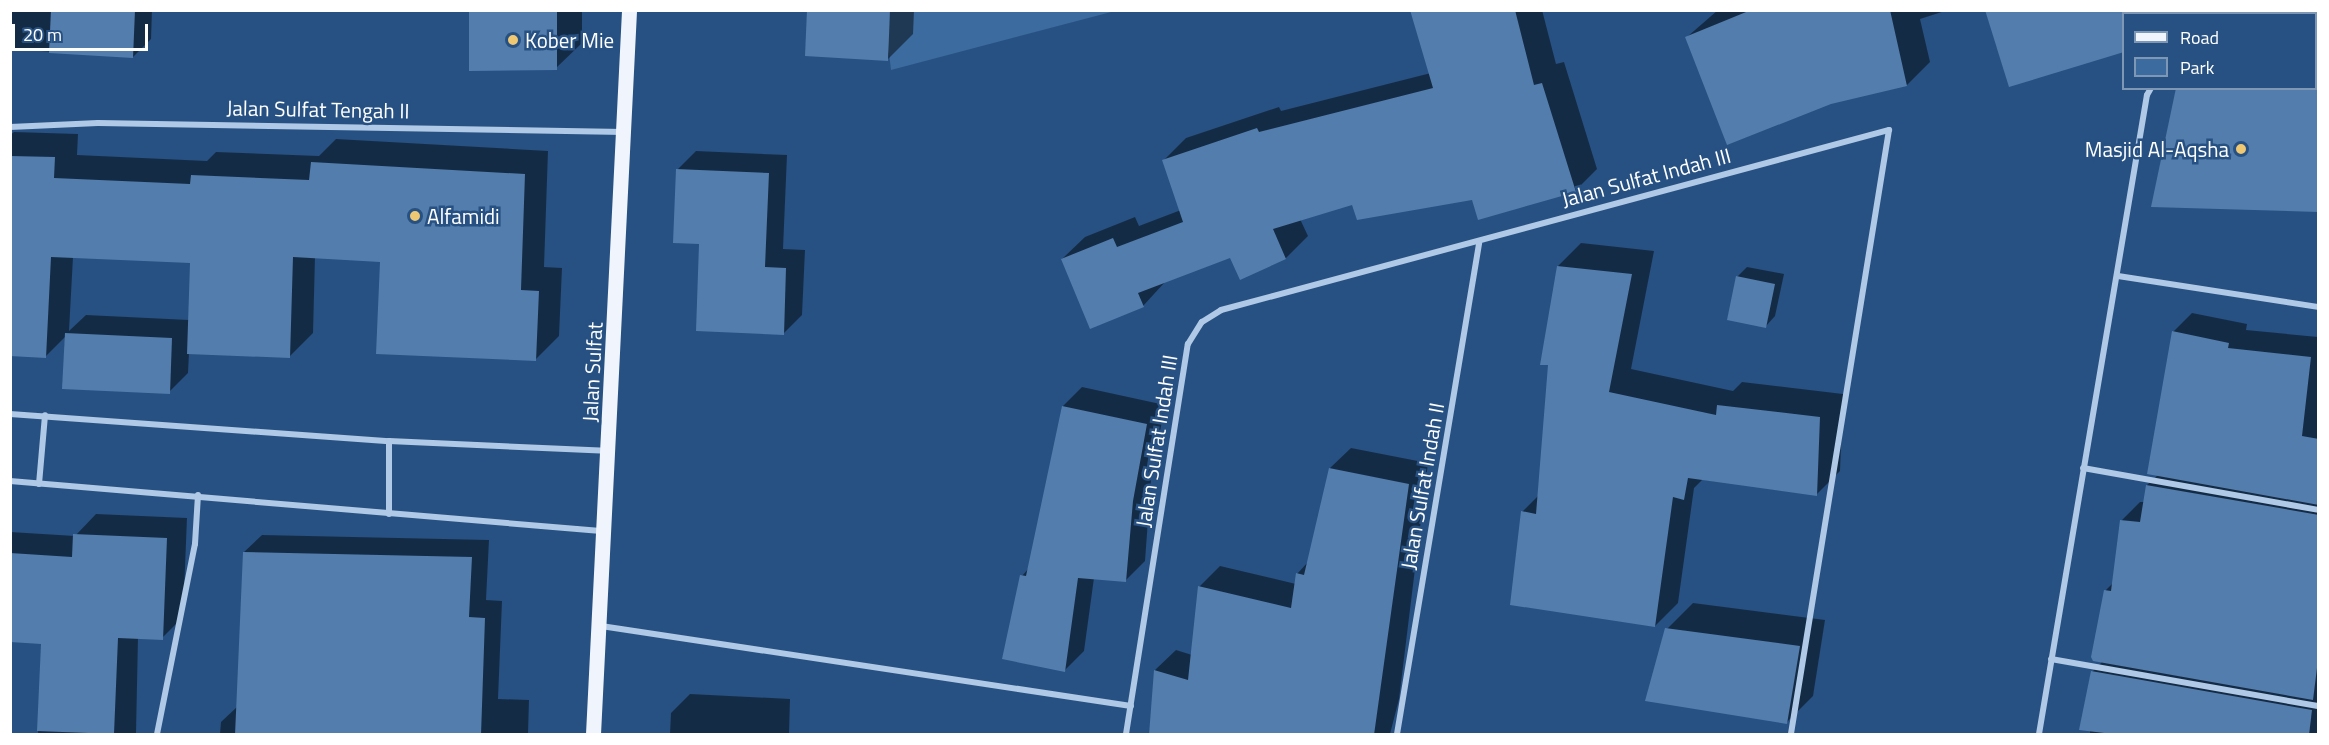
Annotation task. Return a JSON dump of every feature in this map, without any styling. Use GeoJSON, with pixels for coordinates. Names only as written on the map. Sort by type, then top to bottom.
{"type":"FeatureCollection","features":[{"type":"Feature","properties":{"kind":"main road","name":"Jalan Sulfat"},"geometry":{"type":"LineString","coordinates":[[593,735],[601,626],[629,10]]}},
{"type":"Feature","properties":{"kind":"street"},"geometry":{"type":"LineString","coordinates":[[2039,735],[2147,95],[2150,90]]}},
{"type":"Feature","properties":{"kind":"street","name":"Jalan Sulfat Tengah II"},"geometry":{"type":"LineString","coordinates":[[10,128],[98,123],[550,128],[624,132]]}},
{"type":"Feature","properties":{"kind":"street","name":"Jalan Sulfat Indah III"},"geometry":{"type":"LineString","coordinates":[[1126,735],[1188,344],[1202,322],[1221,310],[1479,243],[1521,227],[1889,130],[1791,735]]}},
{"type":"Feature","properties":{"kind":"street","name":"Jalan Sulfat Indah II"},"geometry":{"type":"LineString","coordinates":[[1397,735],[1479,243]]}},
{"type":"Feature","properties":{"kind":"street"},"geometry":{"type":"LineString","coordinates":[[2118,276],[2319,307]]}},
{"type":"Feature","properties":{"kind":"street"},"geometry":{"type":"LineString","coordinates":[[10,414],[389,441],[609,451]]}},
{"type":"Feature","properties":{"kind":"street"},"geometry":{"type":"LineString","coordinates":[[39,484],[45,415]]}},
{"type":"Feature","properties":{"kind":"street"},"geometry":{"type":"LineString","coordinates":[[389,441],[389,514]]}},
{"type":"Feature","properties":{"kind":"street"},"geometry":{"type":"LineString","coordinates":[[2083,468],[2319,510]]}},
{"type":"Feature","properties":{"kind":"street"},"geometry":{"type":"LineString","coordinates":[[10,481],[605,531]]}},
{"type":"Feature","properties":{"kind":"street"},"geometry":{"type":"LineString","coordinates":[[157,735],[195,544],[198,495]]}},
{"type":"Feature","properties":{"kind":"street"},"geometry":{"type":"LineString","coordinates":[[601,626],[1131,706]]}},
{"type":"Feature","properties":{"kind":"street"},"geometry":{"type":"LineString","coordinates":[[2051,659],[2319,706]]}},
{"type":"Feature","properties":{"kind":"green space"},"geometry":{"type":"Polygon","coordinates":[[[884,10],[1115,11],[891,70],[884,10]]]}},
{"type":"Feature","properties":{"kind":"building"},"geometry":{"type":"Polygon","coordinates":[[[51,10],[135,10],[133,58],[49,53],[51,10]]]}},
{"type":"Feature","properties":{"kind":"building","name":"Kober Mie"},"geometry":{"type":"Polygon","coordinates":[[[469,10],[557,10],[557,70],[469,71],[469,10]]]}},
{"type":"Feature","properties":{"kind":"building"},"geometry":{"type":"Polygon","coordinates":[[[807,10],[890,10],[888,61],[805,56],[807,10]]]}},
{"type":"Feature","properties":{"kind":"building"},"geometry":{"type":"Polygon","coordinates":[[[1410,10],[1515,10],[1534,85],[1542,83],[1576,192],[1478,220],[1472,200],[1357,220],[1352,205],[1273,229],[1286,259],[1240,280],[1230,258],[1138,293],[1144,307],[1090,329],[1061,259],[1113,238],[1117,247],[1183,222],[1162,160],[1257,128],[1259,132],[1433,88],[1410,10]]]}},
{"type":"Feature","properties":{"kind":"building"},"geometry":{"type":"Polygon","coordinates":[[[1751,10],[1890,10],[1907,86],[1831,104],[1727,145],[1685,37],[1751,10]]]}},
{"type":"Feature","properties":{"kind":"building"},"geometry":{"type":"Polygon","coordinates":[[[1985,10],[2124,10],[2122,12],[2122,53],[2009,87],[1985,10]]]}},
{"type":"Feature","properties":{"kind":"building","name":"Masjid Al-Aqsha"},"geometry":{"type":"Polygon","coordinates":[[[2319,88],[2319,212],[2151,207],[2176,90],[2317,90],[2319,88]]]}},
{"type":"Feature","properties":{"kind":"building"},"geometry":{"type":"Polygon","coordinates":[[[10,156],[55,157],[54,178],[190,184],[191,175],[309,180],[311,162],[525,174],[521,290],[539,291],[536,361],[376,354],[380,262],[293,257],[290,358],[187,354],[190,263],[51,257],[46,358],[10,356],[10,156]]]}},
{"type":"Feature","properties":{"kind":"building"},"geometry":{"type":"Polygon","coordinates":[[[676,169],[769,173],[765,267],[786,268],[784,335],[696,331],[699,244],[673,243],[676,169]]]}},
{"type":"Feature","properties":{"kind":"building"},"geometry":{"type":"Polygon","coordinates":[[[1557,266],[1632,274],[1609,392],[1716,415],[1717,405],[1820,417],[1817,496],[1688,478],[1684,500],[1673,497],[1655,627],[1510,605],[1521,511],[1536,514],[1548,365],[1540,365],[1557,266]]]}},
{"type":"Feature","properties":{"kind":"building"},"geometry":{"type":"Polygon","coordinates":[[[1736,276],[1775,284],[1766,328],[1727,320],[1736,276]]]}},
{"type":"Feature","properties":{"kind":"building"},"geometry":{"type":"Polygon","coordinates":[[[2172,331],[2229,343],[2228,348],[2311,357],[2302,436],[2319,439],[2319,505],[2147,474],[2172,331]]]}},
{"type":"Feature","properties":{"kind":"building"},"geometry":{"type":"Polygon","coordinates":[[[65,333],[172,338],[170,394],[62,389],[65,333]]]}},
{"type":"Feature","properties":{"kind":"building"},"geometry":{"type":"Polygon","coordinates":[[[1062,406],[1147,424],[1133,501],[1126,582],[1078,578],[1065,672],[1002,659],[1020,575],[1026,576],[1062,406]]]}},
{"type":"Feature","properties":{"kind":"building"},"geometry":{"type":"Polygon","coordinates":[[[1329,468],[1409,484],[1374,735],[1149,735],[1154,670],[1188,680],[1198,586],[1291,608],[1296,573],[1304,575],[1329,468]]]}},
{"type":"Feature","properties":{"kind":"building"},"geometry":{"type":"Polygon","coordinates":[[[2146,485],[2319,515],[2319,652],[2313,700],[2093,661],[2091,657],[2104,590],[2111,591],[2120,520],[2140,522],[2146,485]]]}},
{"type":"Feature","properties":{"kind":"building"},"geometry":{"type":"Polygon","coordinates":[[[73,534],[167,538],[163,640],[118,638],[114,734],[37,731],[41,644],[10,642],[10,553],[72,557],[73,534]]]}},
{"type":"Feature","properties":{"kind":"building"},"geometry":{"type":"Polygon","coordinates":[[[243,552],[472,557],[469,617],[485,618],[481,735],[235,735],[243,552]]]}},
{"type":"Feature","properties":{"kind":"building"},"geometry":{"type":"Polygon","coordinates":[[[1665,628],[1800,646],[1787,724],[1645,701],[1665,628]]]}},
{"type":"Feature","properties":{"kind":"building"},"geometry":{"type":"Polygon","coordinates":[[[2091,671],[2312,710],[2309,735],[2121,735],[2079,730],[2091,671]]]}},
{"type":"Feature","properties":{"kind":"place","name":"Kober Mie"},"geometry":{"type":"Point","coordinates":[513,40]}},
{"type":"Feature","properties":{"kind":"place","name":"Masjid Al-Aqsha"},"geometry":{"type":"Point","coordinates":[2241,149]}},
{"type":"Feature","properties":{"kind":"place","name":"Alfamidi"},"geometry":{"type":"Point","coordinates":[415,216]}}]}
